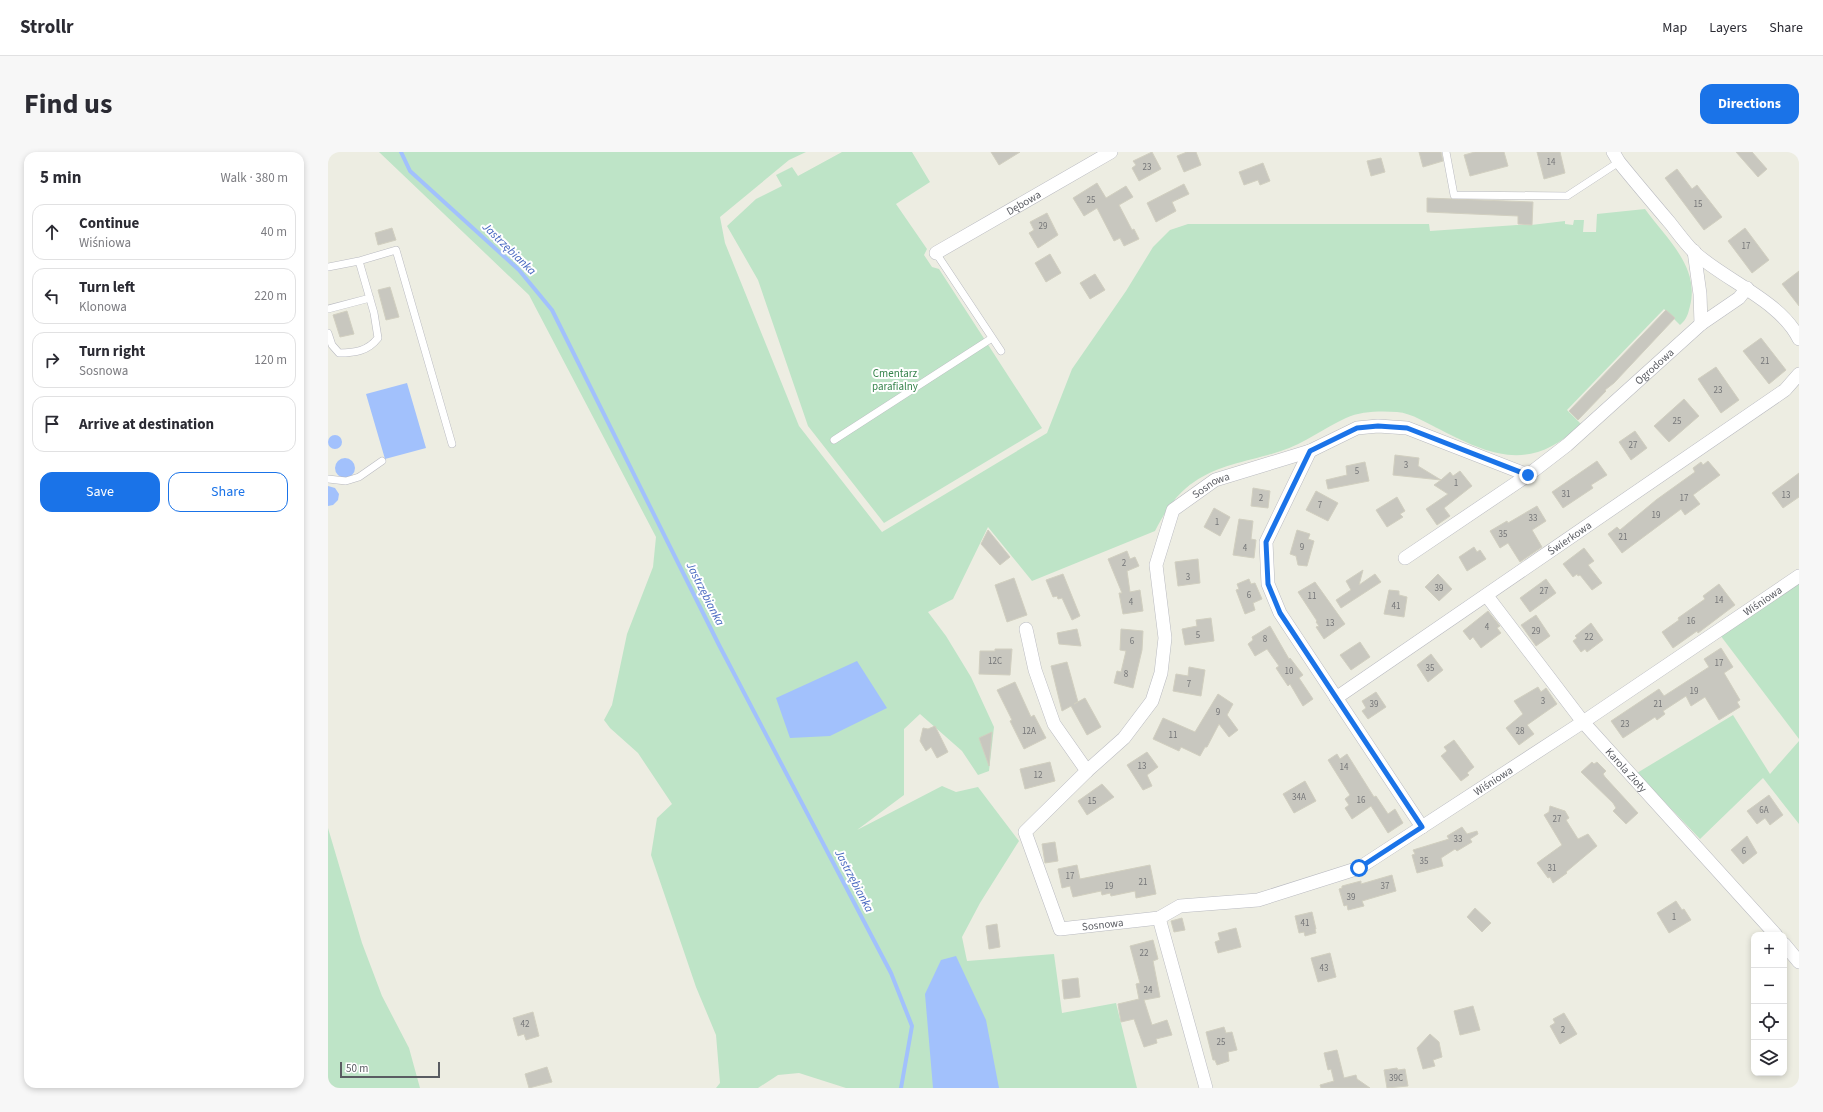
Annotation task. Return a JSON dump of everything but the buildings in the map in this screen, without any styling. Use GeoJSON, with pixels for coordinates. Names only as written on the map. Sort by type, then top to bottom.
{"type":"FeatureCollection","features":[{"type":"Feature","properties":{"kind":"street","name":"Dębowa"},"geometry":{"type":"LineString","coordinates":[[936,253],[1111,152]]}},
{"type":"Feature","properties":{"kind":"street"},"geometry":{"type":"LineString","coordinates":[[1616,157],[1694,251],[1716,269],[1747,288],[1782,316],[1793,327],[1799,339]]}},
{"type":"Feature","properties":{"kind":"street"},"geometry":{"type":"LineString","coordinates":[[1694,251],[1700,294],[1701,324]]}},
{"type":"Feature","properties":{"kind":"street","name":"Ogrodowa"},"geometry":{"type":"LineString","coordinates":[[1406,558],[1528,475],[1566,445],[1701,324],[1739,298],[1747,288]]}},
{"type":"Feature","properties":{"kind":"street","name":"Świerkowa"},"geometry":{"type":"LineString","coordinates":[[1336,698],[1487,596],[1785,390],[1799,374]]}},
{"type":"Feature","properties":{"kind":"street","name":"Sosnowa"},"geometry":{"type":"LineString","coordinates":[[1159,918],[1060,929],[1025,832],[1086,771],[1124,738],[1152,700],[1161,673],[1164,638],[1156,565],[1173,510],[1215,480],[1310,451],[1357,428],[1378,426],[1407,428],[1528,475]]}},
{"type":"Feature","properties":{"kind":"street"},"geometry":{"type":"LineString","coordinates":[[1310,451],[1266,542],[1268,584],[1280,613],[1422,827]]}},
{"type":"Feature","properties":{"kind":"street","name":"Wiśniowa"},"geometry":{"type":"LineString","coordinates":[[1159,918],[1180,906],[1258,900],[1359,868],[1583,722],[1799,576]]}},
{"type":"Feature","properties":{"kind":"street","name":"Karola Zioły"},"geometry":{"type":"LineString","coordinates":[[1487,596],[1583,722],[1773,932]]}},
{"type":"Feature","properties":{"kind":"street"},"geometry":{"type":"LineString","coordinates":[[1026,629],[1035,670],[1054,724],[1086,771]]}},
{"type":"Feature","properties":{"kind":"street"},"geometry":{"type":"LineString","coordinates":[[1159,918],[1206,1088]]}},
{"type":"Feature","properties":{"kind":"street"},"geometry":{"type":"LineString","coordinates":[[1787,948],[1799,962]]}},
{"type":"Feature","properties":{"kind":"lane"},"geometry":{"type":"LineString","coordinates":[[1446,152],[1454,195],[1566,196],[1616,157]]}},
{"type":"Feature","properties":{"kind":"lane"},"geometry":{"type":"LineString","coordinates":[[328,267],[359,261],[396,250],[452,444]]}},
{"type":"Feature","properties":{"kind":"lane"},"geometry":{"type":"LineString","coordinates":[[936,253],[1001,352]]}},
{"type":"Feature","properties":{"kind":"lane"},"geometry":{"type":"LineString","coordinates":[[328,333],[332,345],[339,353],[352,353],[372,346],[378,338],[370,298],[359,261]]}},
{"type":"Feature","properties":{"kind":"lane"},"geometry":{"type":"LineString","coordinates":[[328,309],[370,298]]}},
{"type":"Feature","properties":{"kind":"lane"},"geometry":{"type":"LineString","coordinates":[[834,440],[992,338]]}},
{"type":"Feature","properties":{"kind":"lane"},"geometry":{"type":"LineString","coordinates":[[328,479],[346,481],[359,477],[382,461]]}},
{"type":"Feature","properties":{"kind":"green space"},"geometry":{"type":"Polygon","coordinates":[[[379,152],[806,152],[789,160],[720,217],[725,243],[799,426],[882,532],[1047,433],[1072,369],[1126,291],[1153,247],[1170,230],[1188,224],[1429,224],[1430,231],[1531,225],[1565,221],[1565,224],[1573,225],[1574,220],[1584,220],[1583,232],[1596,232],[1597,214],[1645,209],[1671,242],[1686,266],[1692,292],[1689,312],[1682,323],[1680,325],[1664,309],[1567,410],[1581,424],[1563,439],[1546,449],[1530,454],[1513,455],[1496,453],[1461,440],[1408,414],[1397,412],[1371,412],[1358,414],[1338,422],[1290,448],[1225,467],[1204,476],[1194,482],[1176,498],[1162,517],[1155,531],[1032,581],[988,527],[953,599],[928,612],[946,636],[971,677],[994,727],[989,771],[978,775],[962,751],[920,714],[904,729],[904,795],[857,830],[942,786],[956,792],[978,787],[1019,841],[980,903],[962,937],[967,961],[1054,954],[1062,1013],[1116,1003],[1137,1088],[846,1088],[799,1073],[778,1075],[758,1088],[716,1088],[720,1083],[716,1035],[696,987],[651,855],[657,818],[672,804],[638,753],[610,728],[604,720],[612,705],[627,634],[653,567],[656,537],[529,295],[379,152]]]}},
{"type":"Feature","properties":{"kind":"green space","name":"Cmentarz parafialny"},"geometry":{"type":"Polygon","coordinates":[[[842,152],[912,152],[930,182],[896,204],[927,249],[924,255],[932,267],[939,269],[1042,428],[884,523],[808,426],[758,280],[727,226],[756,199],[782,186],[776,175],[792,167],[798,176],[842,152]]]}},
{"type":"Feature","properties":{"kind":"green space"},"geometry":{"type":"Polygon","coordinates":[[[1799,583],[1799,739],[1720,635],[1799,583]]]}},
{"type":"Feature","properties":{"kind":"green space"},"geometry":{"type":"Polygon","coordinates":[[[1733,715],[1770,774],[1799,741],[1799,824],[1763,778],[1700,839],[1637,773],[1733,715]]]}},
{"type":"Feature","properties":{"kind":"green space"},"geometry":{"type":"Polygon","coordinates":[[[328,828],[362,943],[382,996],[409,1048],[420,1088],[328,1088],[328,828]]]}},
{"type":"Feature","properties":{"kind":"water"},"geometry":{"type":"Polygon","coordinates":[[[407,383],[426,448],[385,459],[366,394],[407,383]]]}},
{"type":"Feature","properties":{"kind":"water"},"geometry":{"type":"Polygon","coordinates":[[[332,435],[338,435],[342,439],[342,445],[338,449],[332,449],[328,445],[328,439],[332,435]]]}},
{"type":"Feature","properties":{"kind":"water"},"geometry":{"type":"Polygon","coordinates":[[[345,458],[352,461],[355,468],[352,475],[345,478],[338,475],[335,468],[338,461],[345,458]]]}},
{"type":"Feature","properties":{"kind":"water"},"geometry":{"type":"Polygon","coordinates":[[[328,486],[335,488],[339,494],[338,500],[333,505],[328,506],[328,486]]]}},
{"type":"Feature","properties":{"kind":"water"},"geometry":{"type":"Polygon","coordinates":[[[857,661],[887,708],[830,736],[790,738],[776,698],[857,661]]]}},
{"type":"Feature","properties":{"kind":"water"},"geometry":{"type":"Polygon","coordinates":[[[956,956],[986,1020],[999,1088],[933,1088],[925,994],[941,960],[956,956]]]}},
{"type":"Feature","properties":{"kind":"waterway","name":"Jastrzębianka"},"geometry":{"type":"LineString","coordinates":[[401,152],[410,171],[519,270],[552,310],[719,645],[891,973],[912,1026],[901,1088]]}},
{"type":"Feature","properties":{"kind":"route"},"geometry":{"type":"LineString","coordinates":[[1359,868],[1422,827],[1280,613],[1268,584],[1266,542],[1310,451],[1357,428],[1378,426],[1407,428],[1528,475]]}}]}
